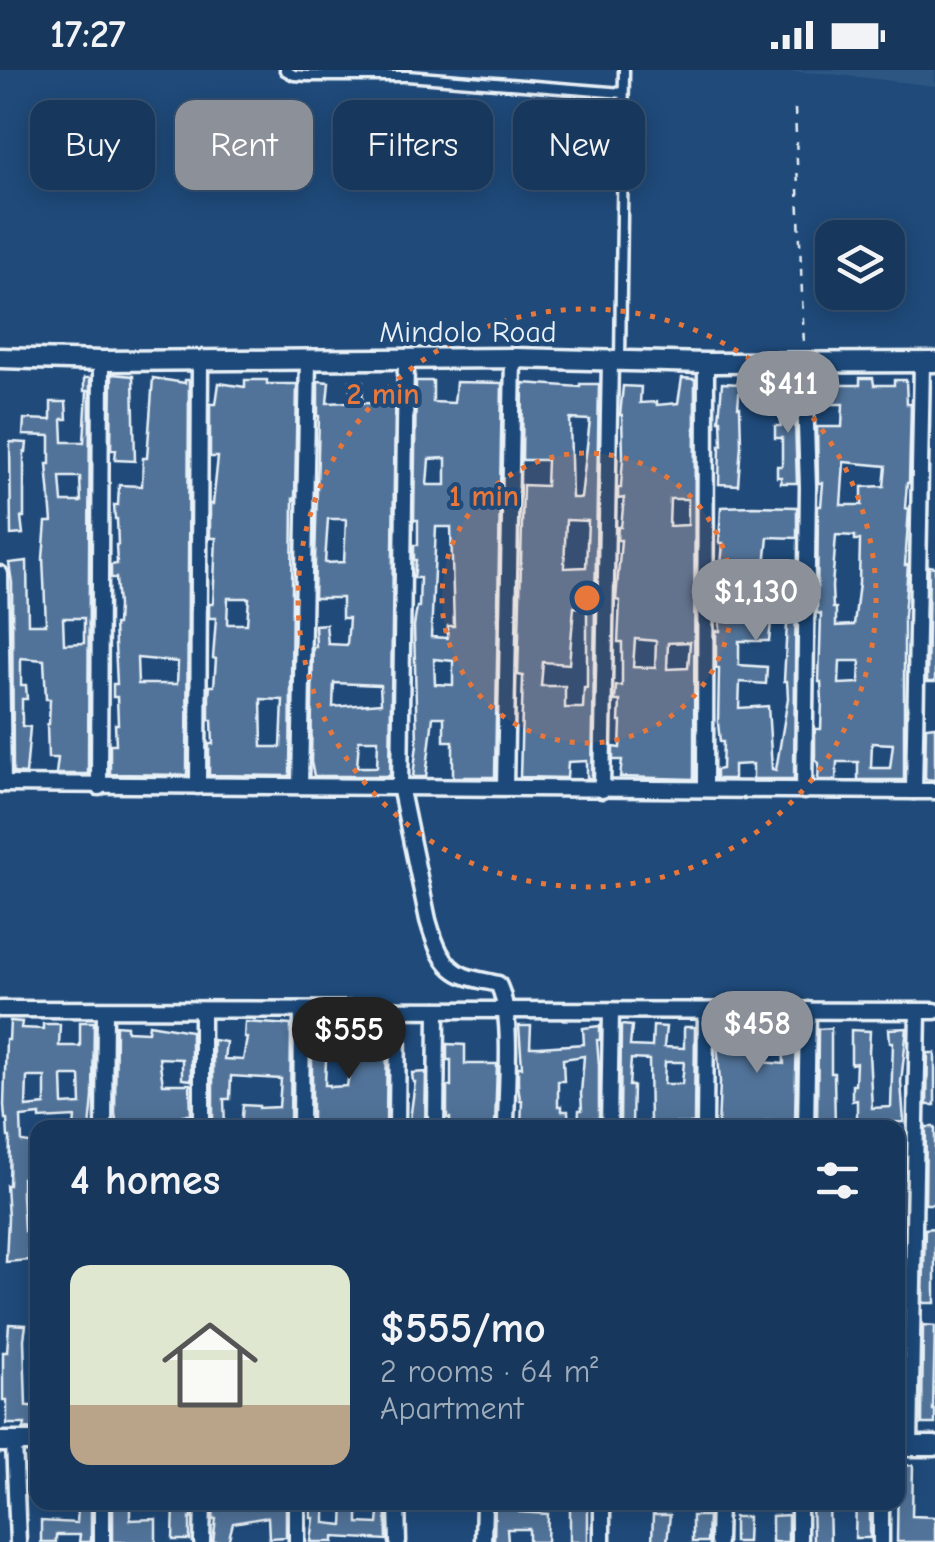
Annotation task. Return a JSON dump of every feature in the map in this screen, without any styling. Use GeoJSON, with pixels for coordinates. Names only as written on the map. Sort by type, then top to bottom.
{"type":"FeatureCollection","features":[{"type":"Feature","properties":{"kind":"street","name":"Mindolo Road"},"geometry":{"type":"LineString","coordinates":[[0,358],[928,362]]}},
{"type":"Feature","properties":{"kind":"street"},"geometry":{"type":"LineString","coordinates":[[406,358],[400,786],[434,942],[455,972],[498,984],[507,1012],[506,1120]]}},
{"type":"Feature","properties":{"kind":"street"},"geometry":{"type":"LineString","coordinates":[[506,787],[512,358]]}},
{"type":"Feature","properties":{"kind":"street"},"geometry":{"type":"LineString","coordinates":[[300,786],[308,359]]}},
{"type":"Feature","properties":{"kind":"street"},"geometry":{"type":"LineString","coordinates":[[198,786],[200,360]]}},
{"type":"Feature","properties":{"kind":"street"},"geometry":{"type":"LineString","coordinates":[[99,786],[101,361]]}},
{"type":"Feature","properties":{"kind":"street"},"geometry":{"type":"LineString","coordinates":[[602,790],[615,361]]}},
{"type":"Feature","properties":{"kind":"street"},"geometry":{"type":"LineString","coordinates":[[914,791],[928,362]]}},
{"type":"Feature","properties":{"kind":"street"},"geometry":{"type":"LineString","coordinates":[[705,788],[706,363]]}},
{"type":"Feature","properties":{"kind":"street"},"geometry":{"type":"LineString","coordinates":[[804,364],[808,487],[804,791]]}},
{"type":"Feature","properties":{"kind":"street"},"geometry":{"type":"LineString","coordinates":[[0,574],[2,784],[935,792]]}},
{"type":"Feature","properties":{"kind":"street"},"geometry":{"type":"LineString","coordinates":[[0,1009],[935,1011]]}},
{"type":"Feature","properties":{"kind":"street"},"geometry":{"type":"LineString","coordinates":[[104,1120],[105,1010]]}},
{"type":"Feature","properties":{"kind":"street"},"geometry":{"type":"LineString","coordinates":[[398,1010],[398,1120]]}},
{"type":"Feature","properties":{"kind":"street"},"geometry":{"type":"LineString","coordinates":[[436,1120],[437,1010]]}},
{"type":"Feature","properties":{"kind":"street"},"geometry":{"type":"LineString","coordinates":[[806,1120],[808,1010]]}},
{"type":"Feature","properties":{"kind":"street"},"geometry":{"type":"LineString","coordinates":[[202,1011],[202,1120]]}},
{"type":"Feature","properties":{"kind":"street"},"geometry":{"type":"LineString","coordinates":[[300,1120],[302,1011]]}},
{"type":"Feature","properties":{"kind":"street"},"geometry":{"type":"LineString","coordinates":[[905,1415],[918,1011]]}},
{"type":"Feature","properties":{"kind":"street"},"geometry":{"type":"LineString","coordinates":[[609,1120],[611,1012]]}},
{"type":"Feature","properties":{"kind":"street"},"geometry":{"type":"LineString","coordinates":[[705,1120],[706,1012]]}},
{"type":"Feature","properties":{"kind":"street"},"geometry":{"type":"LineString","coordinates":[[7,1442],[18,1542]]}},
{"type":"Feature","properties":{"kind":"street"},"geometry":{"type":"LineString","coordinates":[[905,1446],[935,1446]]}},
{"type":"Feature","properties":{"kind":"street"},"geometry":{"type":"LineString","coordinates":[[102,1510],[102,1542]]}},
{"type":"Feature","properties":{"kind":"street"},"geometry":{"type":"LineString","coordinates":[[202,1542],[203,1510]]}},
{"type":"Feature","properties":{"kind":"street"},"geometry":{"type":"LineString","coordinates":[[297,1510],[297,1542]]}},
{"type":"Feature","properties":{"kind":"street"},"geometry":{"type":"LineString","coordinates":[[398,1510],[398,1542]]}},
{"type":"Feature","properties":{"kind":"street"},"geometry":{"type":"LineString","coordinates":[[483,1542],[484,1510]]}},
{"type":"Feature","properties":{"kind":"street"},"geometry":{"type":"LineString","coordinates":[[602,1510],[602,1542]]}},
{"type":"Feature","properties":{"kind":"street"},"geometry":{"type":"LineString","coordinates":[[718,1510],[718,1542]]}},
{"type":"Feature","properties":{"kind":"street"},"geometry":{"type":"LineString","coordinates":[[798,1542],[799,1510]]}},
{"type":"Feature","properties":{"kind":"street"},"geometry":{"type":"LineString","coordinates":[[881,1510],[881,1542]]}},
{"type":"Feature","properties":{"kind":"lane"},"geometry":{"type":"LineString","coordinates":[[284,70],[308,76],[407,76],[623,93]]}},
{"type":"Feature","properties":{"kind":"lane"},"geometry":{"type":"LineString","coordinates":[[615,361],[624,70]]}},
{"type":"Feature","properties":{"kind":"path"},"geometry":{"type":"LineString","coordinates":[[795,110],[804,364]]}},
{"type":"Feature","properties":{"kind":"shaded area"},"geometry":{"type":"Polygon","coordinates":[[[747,70],[935,70],[935,86],[824,73],[747,70]]]}},
{"type":"Feature","properties":{"kind":"building"},"geometry":{"type":"Polygon","coordinates":[[[112,374],[133,376],[135,461],[115,460],[116,450],[111,450],[112,374]]]}},
{"type":"Feature","properties":{"kind":"building"},"geometry":{"type":"Polygon","coordinates":[[[84,378],[90,378],[88,774],[56,774],[58,758],[48,758],[50,699],[46,699],[44,660],[21,658],[21,685],[26,685],[27,699],[22,699],[22,726],[30,727],[26,774],[13,773],[9,563],[27,561],[28,624],[46,624],[43,558],[46,522],[52,522],[47,464],[50,436],[23,435],[24,419],[51,420],[51,402],[66,402],[63,442],[84,442],[84,378]],[[60,477],[62,502],[81,502],[80,477],[60,477]],[[63,618],[64,644],[84,643],[84,618],[63,618]]]}},
{"type":"Feature","properties":{"kind":"building"},"geometry":{"type":"Polygon","coordinates":[[[153,378],[185,383],[189,380],[187,775],[110,774],[110,744],[116,744],[118,724],[117,697],[113,697],[113,684],[117,684],[114,625],[118,606],[116,578],[111,578],[118,545],[114,505],[118,505],[119,485],[142,486],[143,458],[147,458],[153,378]],[[137,658],[138,684],[177,684],[178,662],[137,658]]]}},
{"type":"Feature","properties":{"kind":"building"},"geometry":{"type":"Polygon","coordinates":[[[682,378],[695,379],[694,779],[620,777],[622,760],[613,760],[613,747],[620,748],[620,701],[615,701],[616,686],[622,686],[620,601],[616,600],[621,540],[617,540],[618,527],[624,498],[618,499],[623,458],[623,386],[641,387],[640,403],[678,403],[682,378]],[[670,499],[669,526],[688,525],[688,499],[670,499]],[[635,639],[633,667],[655,668],[656,641],[635,639]],[[690,642],[668,643],[667,669],[688,668],[690,642]]]}},
{"type":"Feature","properties":{"kind":"building"},"geometry":{"type":"Polygon","coordinates":[[[860,378],[873,378],[874,385],[894,385],[894,380],[906,380],[907,404],[911,404],[905,508],[909,509],[904,616],[904,780],[858,780],[858,762],[837,762],[836,780],[818,780],[819,763],[815,760],[815,729],[821,729],[822,701],[821,614],[817,613],[818,506],[823,483],[818,483],[817,427],[842,427],[843,404],[820,404],[821,385],[860,385],[860,378]],[[844,462],[841,505],[862,505],[862,487],[884,486],[886,466],[844,462]],[[836,535],[832,587],[836,626],[854,625],[860,540],[855,540],[855,536],[836,535]],[[840,661],[839,684],[859,683],[860,661],[840,661]],[[872,743],[871,768],[890,768],[893,744],[872,743]]]}},
{"type":"Feature","properties":{"kind":"building"},"geometry":{"type":"Polygon","coordinates":[[[245,380],[297,384],[290,776],[209,775],[209,744],[213,744],[209,697],[216,659],[216,618],[209,618],[216,538],[210,538],[210,504],[218,457],[210,457],[210,404],[216,404],[219,383],[245,387],[245,380]],[[228,598],[227,624],[247,624],[249,598],[228,598]],[[261,699],[262,747],[281,747],[283,700],[261,699]]]}},
{"type":"Feature","properties":{"kind":"building"},"geometry":{"type":"Polygon","coordinates":[[[318,381],[329,382],[327,403],[350,402],[350,381],[363,381],[362,403],[395,404],[390,776],[314,776],[311,762],[315,625],[326,624],[328,644],[347,645],[349,618],[342,618],[342,598],[314,598],[318,381]],[[328,519],[325,563],[344,562],[346,519],[328,519]],[[334,683],[333,707],[381,703],[380,685],[334,683]],[[359,740],[357,767],[377,767],[378,740],[359,740]]]}},
{"type":"Feature","properties":{"kind":"building"},"geometry":{"type":"Polygon","coordinates":[[[416,381],[433,381],[433,402],[454,403],[456,382],[502,383],[495,777],[453,777],[453,741],[444,741],[444,717],[433,717],[426,777],[413,777],[417,744],[414,626],[420,578],[414,578],[418,520],[414,520],[416,381]],[[446,458],[429,459],[427,485],[446,485],[446,458]],[[436,527],[431,637],[447,638],[448,626],[454,626],[451,527],[436,527]],[[434,659],[435,684],[453,685],[453,661],[434,659]]]}},
{"type":"Feature","properties":{"kind":"building"},"geometry":{"type":"Polygon","coordinates":[[[523,383],[580,387],[599,384],[592,778],[587,778],[587,761],[568,762],[567,778],[520,777],[523,676],[518,675],[523,485],[546,486],[547,460],[522,460],[523,383]],[[570,419],[572,498],[581,498],[590,420],[570,419]],[[566,520],[564,568],[586,567],[588,521],[566,520]],[[574,607],[569,664],[543,662],[541,686],[565,686],[565,708],[583,708],[587,688],[587,608],[574,607]]]}},
{"type":"Feature","properties":{"kind":"building"},"geometry":{"type":"Polygon","coordinates":[[[722,383],[740,384],[738,485],[719,484],[722,383]]]}},
{"type":"Feature","properties":{"kind":"building"},"geometry":{"type":"Polygon","coordinates":[[[783,385],[794,386],[797,483],[781,483],[781,477],[777,477],[777,466],[782,466],[782,438],[775,438],[775,426],[781,426],[779,391],[783,391],[783,385]]]}},
{"type":"Feature","properties":{"kind":"building"},"geometry":{"type":"Polygon","coordinates":[[[10,442],[27,443],[23,534],[11,535],[10,442]]]}},
{"type":"Feature","properties":{"kind":"building"},"geometry":{"type":"Polygon","coordinates":[[[721,507],[797,507],[797,538],[768,537],[765,566],[796,567],[794,779],[753,779],[753,764],[734,765],[734,779],[716,779],[716,770],[722,769],[723,742],[718,723],[716,668],[723,543],[719,543],[721,507]],[[771,622],[769,641],[739,641],[739,665],[767,667],[766,684],[740,682],[739,708],[768,706],[772,769],[776,770],[788,698],[784,681],[787,623],[771,622]]]}},
{"type":"Feature","properties":{"kind":"building"},"geometry":{"type":"Polygon","coordinates":[[[929,566],[935,567],[935,682],[927,682],[929,566]]]}},
{"type":"Feature","properties":{"kind":"building"},"geometry":{"type":"Polygon","coordinates":[[[935,726],[935,780],[925,779],[926,727],[935,726]]]}},
{"type":"Feature","properties":{"kind":"building"},"geometry":{"type":"Polygon","coordinates":[[[10,1021],[22,1022],[21,1028],[43,1029],[43,1024],[60,1024],[59,1046],[80,1046],[80,1022],[94,1022],[91,1120],[21,1117],[22,1142],[30,1143],[29,1178],[22,1178],[29,1260],[6,1262],[10,1137],[4,1105],[10,1021]],[[62,1076],[63,1105],[81,1104],[80,1076],[62,1076]],[[27,1077],[26,1107],[45,1105],[45,1077],[27,1077]]]}},
{"type":"Feature","properties":{"kind":"building"},"geometry":{"type":"Polygon","coordinates":[[[245,1022],[291,1025],[290,1120],[242,1120],[243,1105],[279,1107],[281,1079],[231,1076],[230,1099],[224,1099],[225,1120],[213,1120],[213,1040],[226,1042],[224,1059],[243,1060],[245,1022]]]}},
{"type":"Feature","properties":{"kind":"building"},"geometry":{"type":"Polygon","coordinates":[[[149,1024],[191,1031],[191,1080],[182,1079],[182,1059],[159,1058],[163,1084],[190,1084],[191,1115],[183,1115],[183,1120],[116,1120],[116,1025],[127,1026],[127,1031],[148,1032],[149,1024]]]}},
{"type":"Feature","properties":{"kind":"building"},"geometry":{"type":"Polygon","coordinates":[[[376,1024],[387,1025],[386,1120],[312,1120],[312,1027],[324,1027],[324,1042],[374,1042],[376,1024]],[[326,1059],[325,1085],[347,1086],[351,1059],[326,1059]]]}},
{"type":"Feature","properties":{"kind":"building"},"geometry":{"type":"Polygon","coordinates":[[[621,1025],[632,1026],[630,1046],[652,1047],[653,1026],[666,1027],[664,1047],[684,1048],[684,1027],[695,1027],[694,1120],[650,1120],[649,1060],[631,1059],[629,1086],[633,1086],[632,1120],[620,1120],[621,1025]],[[665,1062],[664,1084],[682,1084],[684,1062],[665,1062]]]}},
{"type":"Feature","properties":{"kind":"building"},"geometry":{"type":"Polygon","coordinates":[[[519,1026],[531,1026],[530,1047],[539,1047],[584,1044],[583,1028],[600,1026],[599,1119],[578,1120],[584,1056],[563,1059],[564,1081],[558,1081],[558,1106],[568,1111],[569,1120],[521,1120],[518,1067],[522,1067],[519,1026]]]}},
{"type":"Feature","properties":{"kind":"building"},"geometry":{"type":"Polygon","coordinates":[[[716,1028],[797,1028],[795,1120],[718,1120],[716,1028]],[[764,1042],[762,1062],[784,1064],[783,1042],[764,1042]]]}},
{"type":"Feature","properties":{"kind":"building"},"geometry":{"type":"Polygon","coordinates":[[[831,1028],[835,1120],[817,1120],[818,1029],[831,1028]]]}},
{"type":"Feature","properties":{"kind":"building"},"geometry":{"type":"Polygon","coordinates":[[[907,1028],[901,1082],[904,1120],[857,1120],[857,1100],[852,1101],[856,1063],[851,1064],[851,1030],[870,1031],[872,1108],[891,1107],[893,1042],[889,1029],[907,1028]]]}},
{"type":"Feature","properties":{"kind":"building"},"geometry":{"type":"Polygon","coordinates":[[[447,1044],[465,1045],[465,1064],[497,1064],[495,1120],[447,1118],[451,1060],[447,1060],[447,1044]]]}},
{"type":"Feature","properties":{"kind":"building"},"geometry":{"type":"Polygon","coordinates":[[[928,1053],[935,1053],[935,1105],[927,1105],[928,1053]]]}},
{"type":"Feature","properties":{"kind":"building"},"geometry":{"type":"Polygon","coordinates":[[[426,1072],[425,1120],[410,1120],[415,1082],[412,1073],[426,1072]]]}},
{"type":"Feature","properties":{"kind":"building"},"geometry":{"type":"Polygon","coordinates":[[[926,1127],[935,1127],[935,1204],[925,1204],[926,1127]]]}},
{"type":"Feature","properties":{"kind":"building"},"geometry":{"type":"Polygon","coordinates":[[[935,1228],[935,1303],[923,1303],[925,1229],[935,1228]]]}},
{"type":"Feature","properties":{"kind":"building"},"geometry":{"type":"Polygon","coordinates":[[[9,1324],[26,1325],[26,1406],[30,1406],[30,1429],[24,1429],[25,1424],[7,1424],[3,1352],[7,1352],[9,1324]]]}},
{"type":"Feature","properties":{"kind":"building"},"geometry":{"type":"Polygon","coordinates":[[[923,1325],[935,1326],[935,1424],[922,1424],[923,1325]]]}},
{"type":"Feature","properties":{"kind":"building"},"geometry":{"type":"Polygon","coordinates":[[[913,1465],[912,1516],[935,1517],[935,1542],[897,1542],[897,1510],[905,1510],[905,1466],[913,1465]]]}},
{"type":"Feature","properties":{"kind":"building"},"geometry":{"type":"Polygon","coordinates":[[[78,1510],[91,1510],[91,1542],[79,1542],[80,1535],[56,1535],[56,1542],[41,1542],[41,1521],[77,1523],[78,1510]]]}},
{"type":"Feature","properties":{"kind":"building"},"geometry":{"type":"Polygon","coordinates":[[[113,1510],[130,1510],[130,1520],[156,1519],[156,1542],[113,1542],[113,1510]]]}},
{"type":"Feature","properties":{"kind":"building"},"geometry":{"type":"Polygon","coordinates":[[[174,1510],[192,1510],[190,1540],[173,1540],[174,1510]]]}},
{"type":"Feature","properties":{"kind":"building"},"geometry":{"type":"Polygon","coordinates":[[[214,1510],[286,1510],[286,1537],[269,1538],[268,1517],[233,1523],[228,1542],[213,1542],[214,1510]]]}},
{"type":"Feature","properties":{"kind":"building"},"geometry":{"type":"Polygon","coordinates":[[[311,1510],[325,1510],[325,1523],[343,1525],[344,1510],[358,1510],[358,1523],[378,1524],[379,1510],[386,1510],[387,1540],[334,1537],[334,1542],[311,1542],[311,1510]]]}},
{"type":"Feature","properties":{"kind":"building"},"geometry":{"type":"Polygon","coordinates":[[[495,1510],[548,1514],[547,1542],[529,1542],[529,1529],[507,1529],[508,1542],[494,1542],[495,1510]]]}},
{"type":"Feature","properties":{"kind":"building"},"geometry":{"type":"Polygon","coordinates":[[[570,1510],[588,1510],[588,1542],[570,1542],[570,1510]]]}},
{"type":"Feature","properties":{"kind":"building"},"geometry":{"type":"Polygon","coordinates":[[[812,1510],[829,1510],[830,1542],[813,1542],[812,1510]]]}},
{"type":"Feature","properties":{"kind":"building"},"geometry":{"type":"Polygon","coordinates":[[[856,1510],[870,1510],[870,1538],[855,1538],[856,1510]]]}},
{"type":"Feature","properties":{"kind":"building"},"geometry":{"type":"Polygon","coordinates":[[[653,1515],[670,1515],[667,1542],[652,1542],[653,1515]]]}},
{"type":"Feature","properties":{"kind":"building"},"geometry":{"type":"Polygon","coordinates":[[[788,1515],[788,1542],[772,1542],[772,1516],[788,1515]]]}},
{"type":"Feature","properties":{"kind":"building"},"geometry":{"type":"Polygon","coordinates":[[[692,1516],[708,1516],[707,1542],[692,1542],[692,1516]]]}},
{"type":"Feature","properties":{"kind":"building"},"geometry":{"type":"Polygon","coordinates":[[[734,1517],[748,1517],[747,1542],[734,1542],[734,1517]]]}}]}
